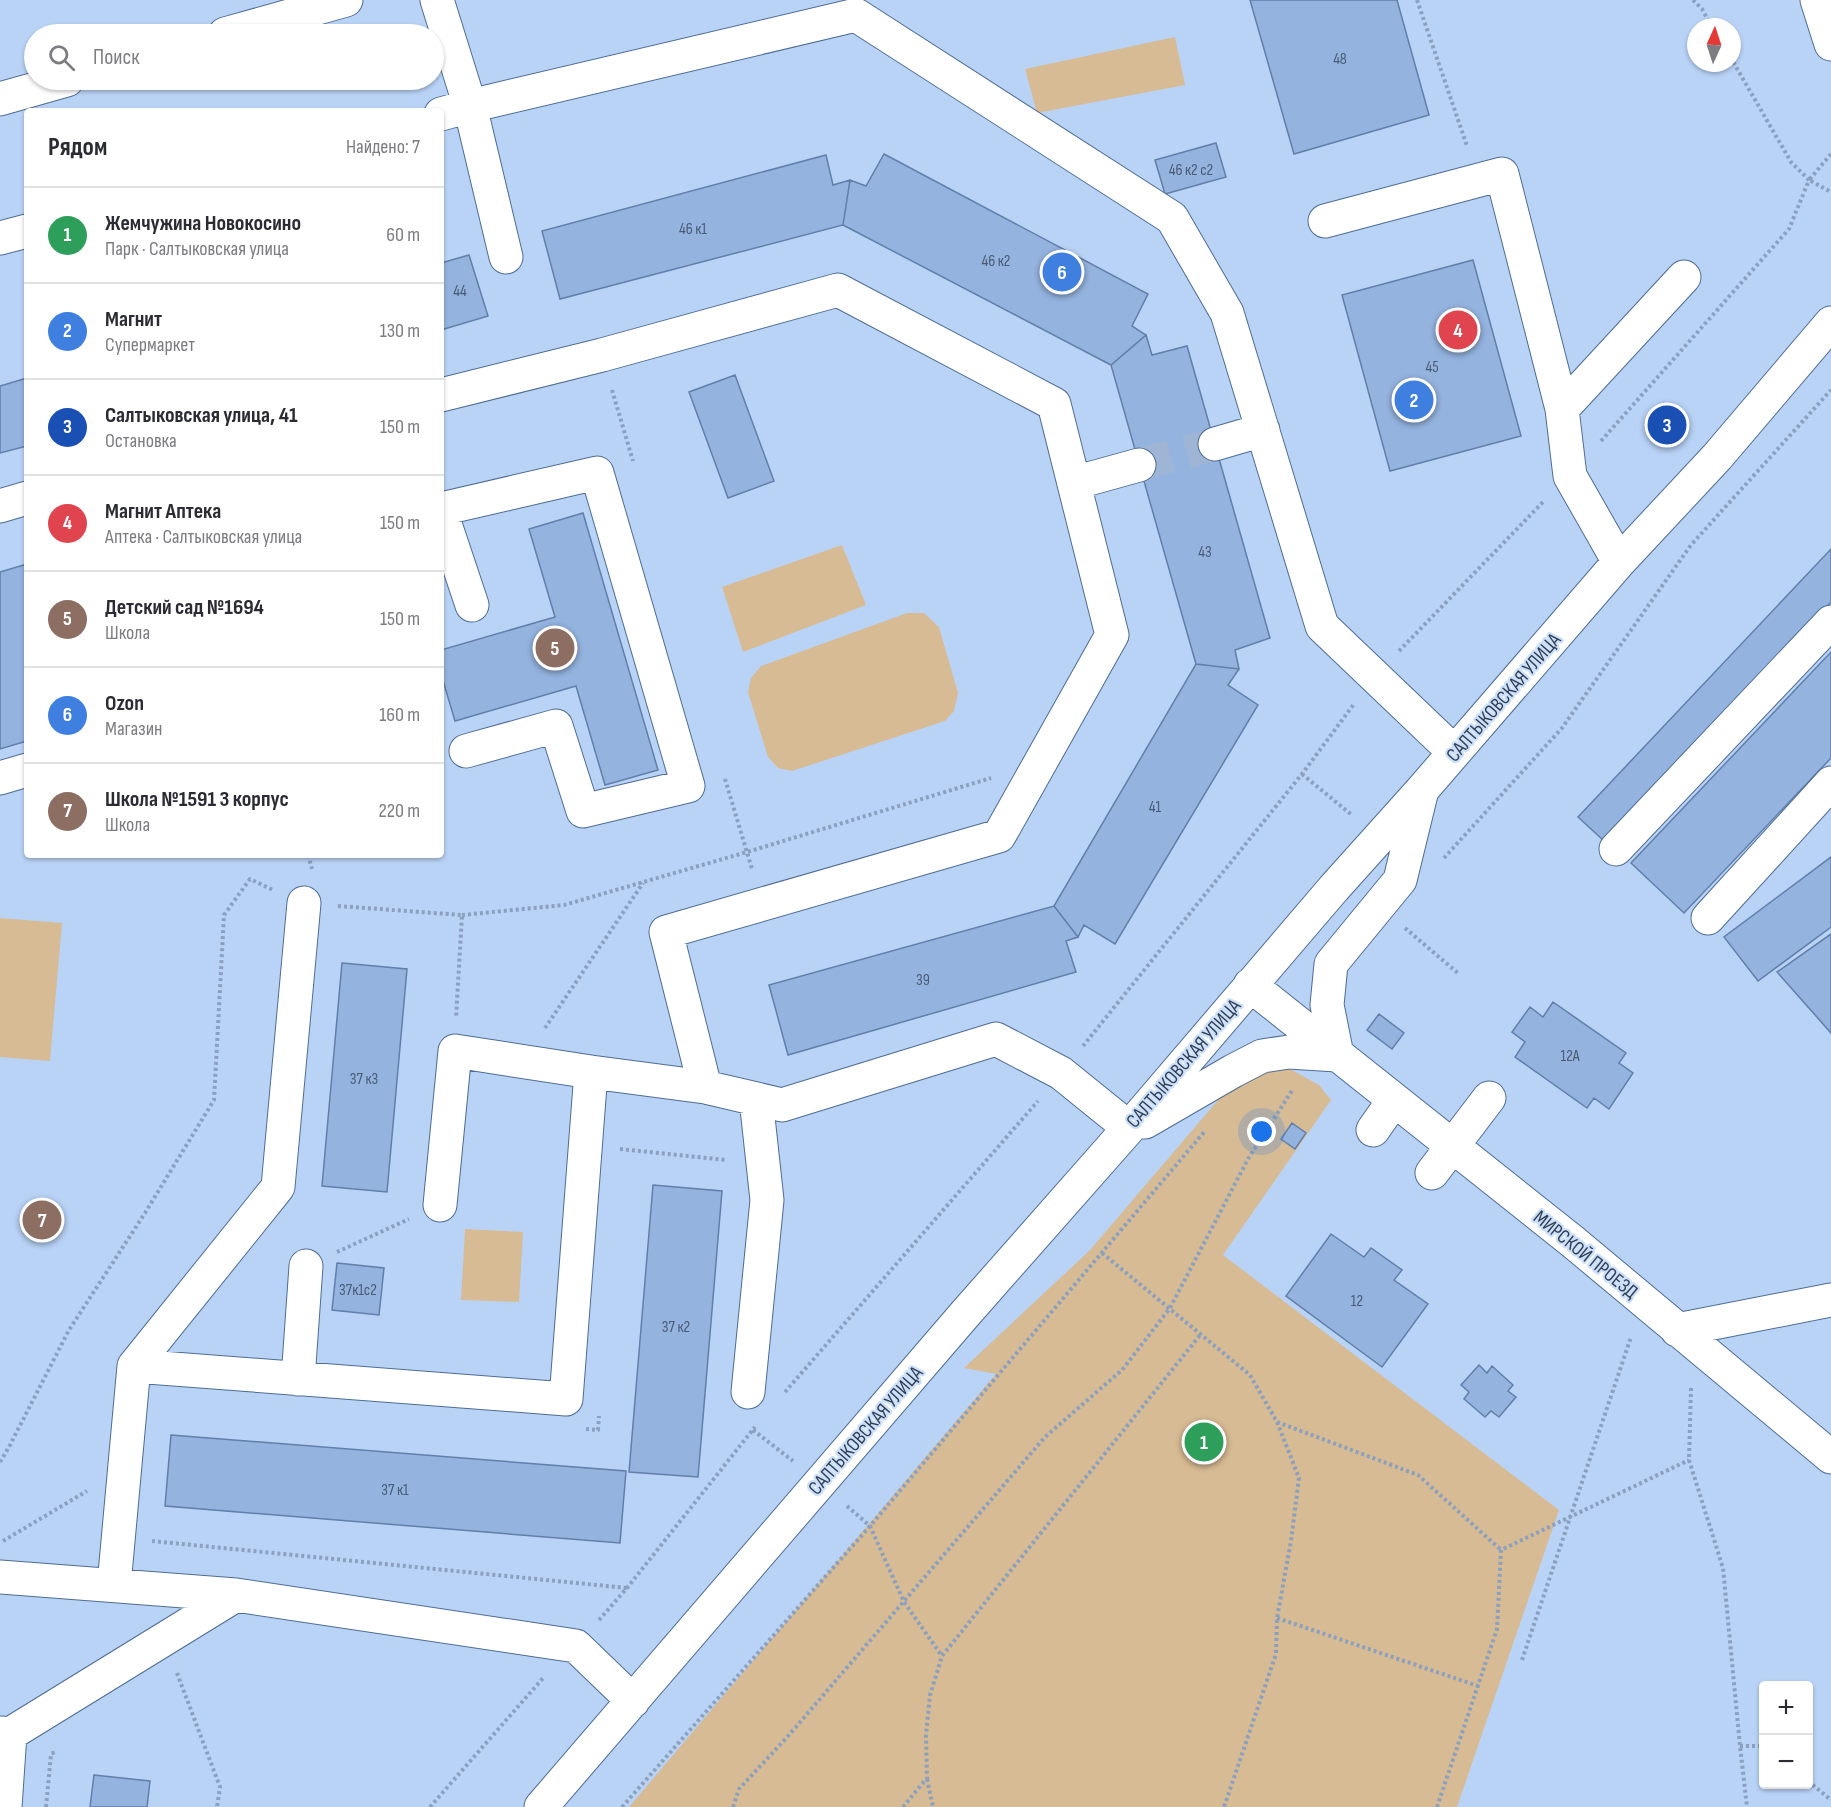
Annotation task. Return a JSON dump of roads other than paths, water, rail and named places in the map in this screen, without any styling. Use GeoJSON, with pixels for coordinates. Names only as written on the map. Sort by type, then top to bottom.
{"type":"FeatureCollection","features":[{"type":"Feature","properties":{"kind":"street"},"geometry":{"type":"LineString","coordinates":[[261,24],[346,0]]}},
{"type":"Feature","properties":{"kind":"street"},"geometry":{"type":"LineString","coordinates":[[437,0],[441,24]]}},
{"type":"Feature","properties":{"kind":"street"},"geometry":{"type":"LineString","coordinates":[[1817,0],[1831,44]]}},
{"type":"Feature","properties":{"kind":"street"},"geometry":{"type":"LineString","coordinates":[[455,110],[854,8],[1172,218],[1227,313],[1322,626],[1454,752]]}},
{"type":"Feature","properties":{"kind":"street"},"geometry":{"type":"LineString","coordinates":[[444,43],[455,110],[506,257]]}},
{"type":"Feature","properties":{"kind":"street"},"geometry":{"type":"LineString","coordinates":[[0,99],[32,90]]}},
{"type":"Feature","properties":{"kind":"street"},"geometry":{"type":"LineString","coordinates":[[1325,221],[1502,174],[1562,409],[1570,476],[1619,562]]}},
{"type":"Feature","properties":{"kind":"street"},"geometry":{"type":"LineString","coordinates":[[0,238],[24,232]]}},
{"type":"Feature","properties":{"kind":"street"},"geometry":{"type":"LineString","coordinates":[[1562,409],[1684,277]]}},
{"type":"Feature","properties":{"kind":"street"},"geometry":{"type":"LineString","coordinates":[[444,394],[602,355],[838,290],[1054,404],[1112,635],[999,836],[666,932],[705,1087]]}},
{"type":"Feature","properties":{"kind":"street","name":"САЛТЫКОВСКАЯ УЛИЦА"},"geometry":{"type":"LineString","coordinates":[[541,1807],[1250,985],[1619,562],[1717,457],[1829,320]]}},
{"type":"Feature","properties":{"kind":"street"},"geometry":{"type":"LineString","coordinates":[[1215,444],[1263,430]]}},
{"type":"Feature","properties":{"kind":"street"},"geometry":{"type":"LineString","coordinates":[[1074,483],[1139,465]]}},
{"type":"Feature","properties":{"kind":"street"},"geometry":{"type":"LineString","coordinates":[[444,509],[597,473],[688,786],[583,811],[556,726],[466,751]]}},
{"type":"Feature","properties":{"kind":"street"},"geometry":{"type":"LineString","coordinates":[[0,506],[24,499]]}},
{"type":"Feature","properties":{"kind":"street"},"geometry":{"type":"LineString","coordinates":[[444,519],[472,605]]}},
{"type":"Feature","properties":{"kind":"street"},"geometry":{"type":"LineString","coordinates":[[1616,849],[1831,622]]}},
{"type":"Feature","properties":{"kind":"street"},"geometry":{"type":"LineString","coordinates":[[0,778],[24,771]]}},
{"type":"Feature","properties":{"kind":"street"},"geometry":{"type":"LineString","coordinates":[[1708,918],[1831,783]]}},
{"type":"Feature","properties":{"kind":"street"},"geometry":{"type":"LineString","coordinates":[[440,1205],[455,1051],[705,1087],[782,1105],[996,1040],[1061,1073],[1124,1132],[1262,1056],[1289,1052],[1337,1055],[1327,1005],[1331,964],[1400,880],[1422,790]]}},
{"type":"Feature","properties":{"kind":"street"},"geometry":{"type":"LineString","coordinates":[[114,1585],[134,1366],[278,1187],[304,903]]}},
{"type":"Feature","properties":{"kind":"street","name":"МИРСКОЙ ПРОЕЗД"},"geometry":{"type":"LineString","coordinates":[[1250,985],[1572,1241],[1831,1457]]}},
{"type":"Feature","properties":{"kind":"street"},"geometry":{"type":"LineString","coordinates":[[134,1366],[566,1399],[591,1072]]}},
{"type":"Feature","properties":{"kind":"street"},"geometry":{"type":"LineString","coordinates":[[1432,1173],[1489,1098]]}},
{"type":"Feature","properties":{"kind":"street"},"geometry":{"type":"LineString","coordinates":[[754,1406],[767,1200],[756,1099]]}},
{"type":"Feature","properties":{"kind":"street"},"geometry":{"type":"LineString","coordinates":[[1373,1130],[1394,1100]]}},
{"type":"Feature","properties":{"kind":"street"},"geometry":{"type":"LineString","coordinates":[[298,1379],[306,1266]]}},
{"type":"Feature","properties":{"kind":"street"},"geometry":{"type":"LineString","coordinates":[[1677,1330],[1831,1300]]}},
{"type":"Feature","properties":{"kind":"street"},"geometry":{"type":"LineString","coordinates":[[0,1576],[236,1595],[576,1646],[633,1701]]}},
{"type":"Feature","properties":{"kind":"street"},"geometry":{"type":"LineString","coordinates":[[5,1807],[5,1733],[236,1595]]}},
{"type":"Feature","properties":{"kind":"tunnel"},"geometry":{"type":"LineString","coordinates":[[1139,465],[1215,444]]}},
{"type":"Feature","properties":{"kind":"place","name":"Ozon"},"geometry":{"type":"Point","coordinates":[1062,272]}},
{"type":"Feature","properties":{"kind":"place","name":"Магнит Аптека"},"geometry":{"type":"Point","coordinates":[1458,330]}},
{"type":"Feature","properties":{"kind":"place","name":"Магнит"},"geometry":{"type":"Point","coordinates":[1414,400]}},
{"type":"Feature","properties":{"kind":"place","name":"Салтыковская улица, 41"},"geometry":{"type":"Point","coordinates":[1667,425]}},
{"type":"Feature","properties":{"kind":"place","name":"Детский сад №1694"},"geometry":{"type":"Point","coordinates":[555,648]}},
{"type":"Feature","properties":{"kind":"place","name":"Школа №1591 3 корпус"},"geometry":{"type":"Point","coordinates":[42,1220]}},
{"type":"Feature","properties":{"kind":"place","name":"Жемчужина Новокосино"},"geometry":{"type":"Point","coordinates":[1204,1442]}}]}
